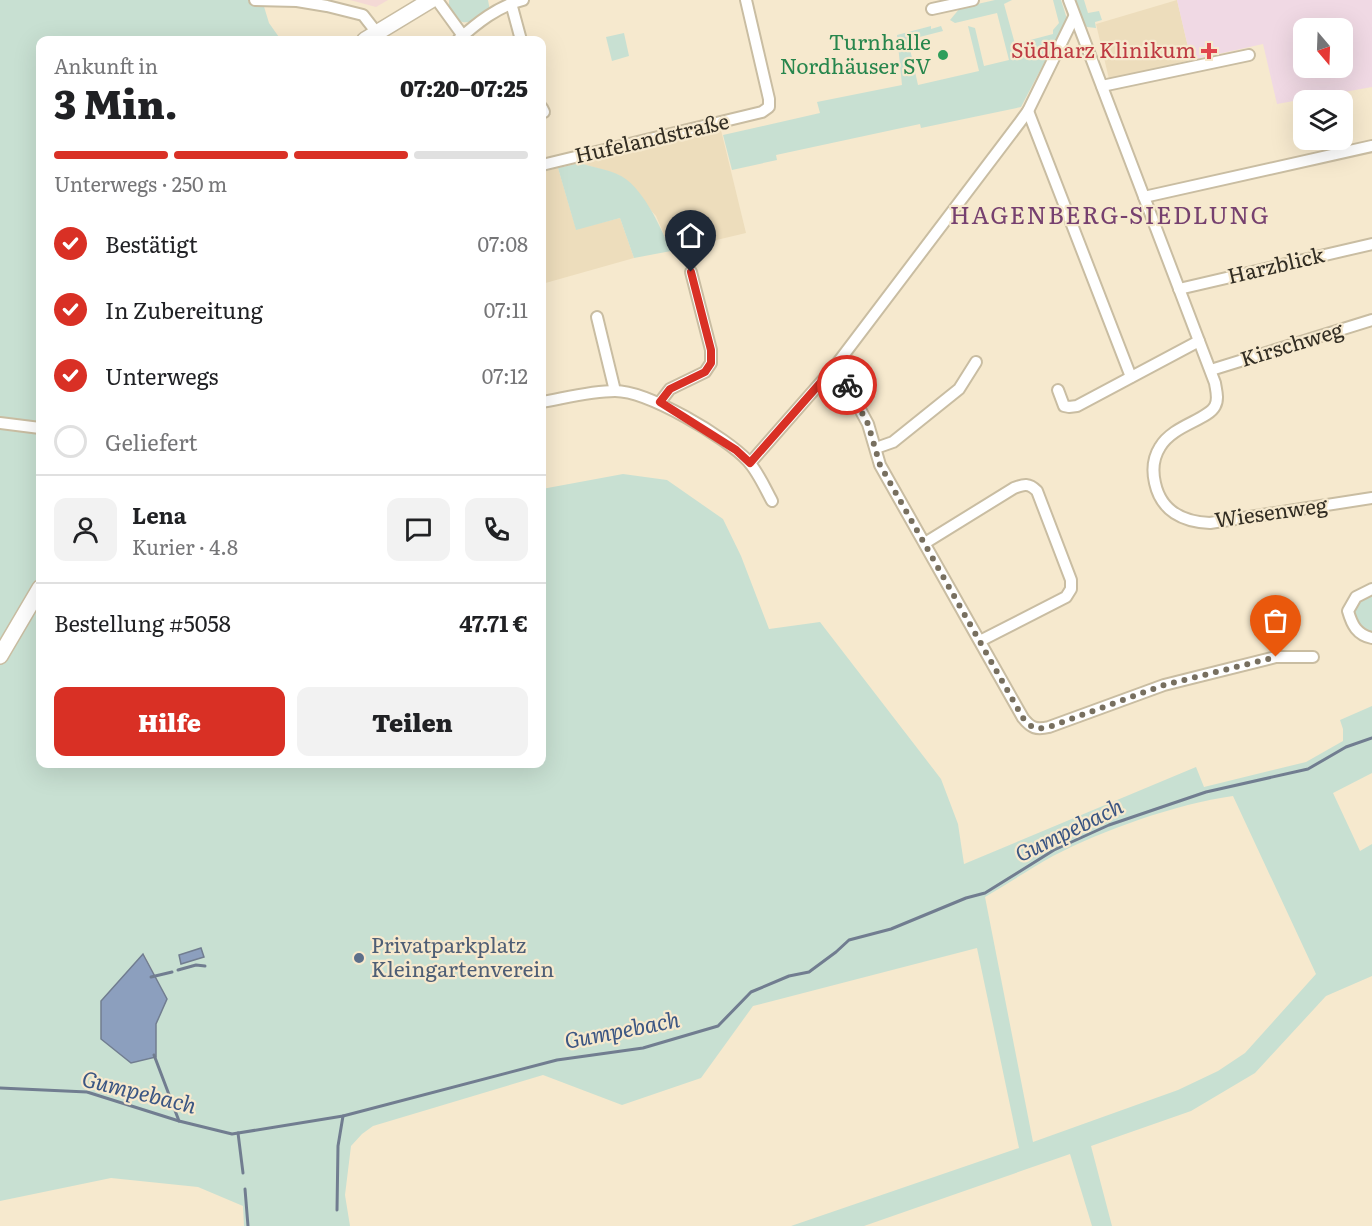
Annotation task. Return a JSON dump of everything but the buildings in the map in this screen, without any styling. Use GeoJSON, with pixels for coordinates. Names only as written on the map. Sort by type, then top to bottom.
{"type":"FeatureCollection","features":[{"type":"Feature","properties":{"kind":"main road"},"geometry":{"type":"LineString","coordinates":[[373,36],[431,0]]}},
{"type":"Feature","properties":{"kind":"main road"},"geometry":{"type":"LineString","coordinates":[[0,656],[36,595]]}},
{"type":"Feature","properties":{"kind":"street"},"geometry":{"type":"LineString","coordinates":[[255,0],[297,1],[363,15],[371,36]]}},
{"type":"Feature","properties":{"kind":"street"},"geometry":{"type":"LineString","coordinates":[[437,0],[460,36]]}},
{"type":"Feature","properties":{"kind":"street"},"geometry":{"type":"LineString","coordinates":[[465,36],[486,18],[511,3],[523,0]]}},
{"type":"Feature","properties":{"kind":"street","name":"Hufelandstraße"},"geometry":{"type":"LineString","coordinates":[[546,164],[762,112],[768,106],[769,99],[746,0]]}},
{"type":"Feature","properties":{"kind":"street"},"geometry":{"type":"LineString","coordinates":[[932,9],[973,0]]}},
{"type":"Feature","properties":{"kind":"street"},"geometry":{"type":"LineString","coordinates":[[1069,0],[1211,370]]}},
{"type":"Feature","properties":{"kind":"street"},"geometry":{"type":"LineString","coordinates":[[511,3],[520,36]]}},
{"type":"Feature","properties":{"kind":"street"},"geometry":{"type":"LineString","coordinates":[[750,463],[836,365],[1028,111],[1074,17]]}},
{"type":"Feature","properties":{"kind":"street"},"geometry":{"type":"LineString","coordinates":[[1102,86],[1250,55]]}},
{"type":"Feature","properties":{"kind":"street"},"geometry":{"type":"LineString","coordinates":[[1028,111],[1131,377]]}},
{"type":"Feature","properties":{"kind":"street"},"geometry":{"type":"LineString","coordinates":[[1144,197],[1372,146]]}},
{"type":"Feature","properties":{"kind":"street","name":"Harzblick"},"geometry":{"type":"LineString","coordinates":[[1179,289],[1372,244]]}},
{"type":"Feature","properties":{"kind":"street"},"geometry":{"type":"LineString","coordinates":[[660,402],[670,389],[705,372],[711,363],[711,350],[691,272]]}},
{"type":"Feature","properties":{"kind":"street"},"geometry":{"type":"LineString","coordinates":[[597,317],[615,391]]}},
{"type":"Feature","properties":{"kind":"street","name":"Kirschweg"},"geometry":{"type":"LineString","coordinates":[[1211,370],[1372,320]]}},
{"type":"Feature","properties":{"kind":"street"},"geometry":{"type":"LineString","coordinates":[[1058,390],[1064,406],[1077,406],[1199,341]]}},
{"type":"Feature","properties":{"kind":"street"},"geometry":{"type":"LineString","coordinates":[[876,448],[893,442],[959,389],[976,362]]}},
{"type":"Feature","properties":{"kind":"street"},"geometry":{"type":"LineString","coordinates":[[836,365],[868,424],[880,465],[1030,727],[1039,729],[1164,685],[1276,657],[1313,657]]}},
{"type":"Feature","properties":{"kind":"street","name":"Wiesenweg"},"geometry":{"type":"LineString","coordinates":[[1211,370],[1217,397],[1215,406],[1208,414],[1167,436],[1153,465],[1156,490],[1160,499],[1174,513],[1195,522],[1210,523],[1372,498]]}},
{"type":"Feature","properties":{"kind":"street"},"geometry":{"type":"LineString","coordinates":[[546,401],[615,391],[640,395],[660,402],[736,450],[750,463],[772,501]]}},
{"type":"Feature","properties":{"kind":"street"},"geometry":{"type":"LineString","coordinates":[[0,423],[36,428]]}},
{"type":"Feature","properties":{"kind":"street"},"geometry":{"type":"LineString","coordinates":[[924,543],[1014,488],[1024,484],[1032,486],[1037,491],[1071,580],[1071,589],[1066,597],[980,641]]}},
{"type":"Feature","properties":{"kind":"street"},"geometry":{"type":"LineString","coordinates":[[1372,589],[1356,597],[1348,611],[1352,624],[1358,632],[1372,638]]}},
{"type":"Feature","properties":{"kind":"shaded area"},"geometry":{"type":"Polygon","coordinates":[[[350,0],[388,0],[376,7],[350,0]]]}},
{"type":"Feature","properties":{"kind":"shaded area"},"geometry":{"type":"Polygon","coordinates":[[[1177,0],[1191,60],[1109,79],[1096,24],[1177,0]]]}},
{"type":"Feature","properties":{"kind":"shaded area","name":"Südharz Klinikum"},"geometry":{"type":"Polygon","coordinates":[[[1177,0],[1372,0],[1372,87],[1353,90],[1293,90],[1293,101],[1277,104],[1263,44],[1191,60],[1177,0]]]}},
{"type":"Feature","properties":{"kind":"shaded area"},"geometry":{"type":"Polygon","coordinates":[[[721,130],[746,233],[671,251],[656,216],[619,175],[580,163],[721,130]]]}},
{"type":"Feature","properties":{"kind":"shaded area"},"geometry":{"type":"Polygon","coordinates":[[[558,168],[576,229],[620,218],[634,258],[546,283],[546,171],[558,168]]]}},
{"type":"Feature","properties":{"kind":"green space"},"geometry":{"type":"Polygon","coordinates":[[[0,0],[262,0],[269,23],[278,36],[36,36],[36,768],[546,768],[546,488],[623,474],[667,480],[723,519],[741,556],[769,629],[820,622],[941,779],[958,824],[964,864],[1196,767],[1204,787],[1306,762],[1343,741],[1340,720],[1372,706],[1372,773],[1333,793],[1360,851],[1372,844],[1372,976],[1326,996],[1255,1073],[1191,1111],[1091,1146],[1112,1226],[1092,1226],[1070,1154],[864,1226],[791,1226],[1019,1148],[977,948],[753,1006],[701,1078],[622,1105],[543,1075],[373,1126],[351,1146],[345,1195],[350,1226],[244,1226],[243,1206],[198,1187],[111,1178],[0,1201],[0,0]],[[1233,796],[1188,805],[1140,819],[1094,837],[1053,856],[985,897],[1033,1142],[1178,1090],[1218,1071],[1245,1053],[1316,974],[1233,796]],[[144,954],[156,1057],[156,1024],[167,999],[144,954]]]}},
{"type":"Feature","properties":{"kind":"green space"},"geometry":{"type":"Polygon","coordinates":[[[449,0],[488,0],[490,11],[469,22],[459,21],[449,12],[449,0]]]}},
{"type":"Feature","properties":{"kind":"green space"},"geometry":{"type":"Polygon","coordinates":[[[995,0],[1012,0],[1004,4],[1015,44],[1053,34],[1053,30],[1059,23],[1053,0],[1061,0],[1067,19],[1021,107],[921,128],[920,124],[776,155],[777,160],[732,170],[723,135],[820,113],[817,102],[902,85],[897,35],[931,26],[931,29],[941,26],[943,31],[908,40],[918,85],[979,71],[968,26],[975,28],[984,66],[1009,60],[997,13],[955,23],[950,20],[960,8],[995,0]]]}},
{"type":"Feature","properties":{"kind":"green space"},"geometry":{"type":"Polygon","coordinates":[[[1075,0],[1084,0],[1088,13],[1099,11],[1102,20],[1095,22],[1096,28],[1084,25],[1075,0]]]}},
{"type":"Feature","properties":{"kind":"green space"},"geometry":{"type":"Polygon","coordinates":[[[624,33],[629,56],[612,61],[606,37],[624,33]]]}},
{"type":"Feature","properties":{"kind":"green space"},"geometry":{"type":"Polygon","coordinates":[[[580,163],[617,174],[635,187],[650,208],[671,251],[634,258],[620,218],[576,230],[558,168],[580,163]]]}},
{"type":"Feature","properties":{"kind":"green space"},"geometry":{"type":"Polygon","coordinates":[[[1372,593],[1372,632],[1360,625],[1353,613],[1361,600],[1372,593]]]}},
{"type":"Feature","properties":{"kind":"water"},"geometry":{"type":"Polygon","coordinates":[[[201,948],[204,957],[181,964],[179,955],[201,948]]]}},
{"type":"Feature","properties":{"kind":"water"},"geometry":{"type":"Polygon","coordinates":[[[143,954],[167,999],[156,1024],[156,1057],[131,1063],[101,1039],[101,1001],[143,954]]]}},
{"type":"Feature","properties":{"kind":"waterway","name":"Gumpebach"},"geometry":{"type":"LineString","coordinates":[[0,1088],[87,1092],[179,1121],[232,1134],[343,1116],[557,1060],[643,1048],[718,1026],[751,992],[789,976],[809,972],[849,940],[891,929],[966,898],[985,893],[1054,850],[1109,825],[1206,792],[1308,769],[1346,747],[1372,738]]}},
{"type":"Feature","properties":{"kind":"waterway"},"geometry":{"type":"LineString","coordinates":[[178,970],[196,965],[205,966]]}},
{"type":"Feature","properties":{"kind":"waterway"},"geometry":{"type":"LineString","coordinates":[[151,977],[172,972]]}},
{"type":"Feature","properties":{"kind":"waterway"},"geometry":{"type":"LineString","coordinates":[[154,1055],[179,1121]]}},
{"type":"Feature","properties":{"kind":"waterway"},"geometry":{"type":"LineString","coordinates":[[337,1210],[338,1146],[343,1116]]}},
{"type":"Feature","properties":{"kind":"waterway"},"geometry":{"type":"LineString","coordinates":[[238,1133],[243,1173]]}},
{"type":"Feature","properties":{"kind":"waterway"},"geometry":{"type":"LineString","coordinates":[[245,1189],[248,1226]]}},
{"type":"Feature","properties":{"kind":"way so far"},"geometry":{"type":"LineString","coordinates":[[847,385],[868,424],[880,465],[1030,727],[1039,729],[1049,727],[1164,685],[1276,657]]}},
{"type":"Feature","properties":{"kind":"place","name":"Südharz Klinikum"},"geometry":{"type":"Point","coordinates":[1209,51]}},
{"type":"Feature","properties":{"kind":"place","name":"Turnhalle Nordhäuser SV"},"geometry":{"type":"Point","coordinates":[943,55]}},
{"type":"Feature","properties":{"kind":"place","name":"Privatparkplatz Kleingartenverein"},"geometry":{"type":"Point","coordinates":[359,958]}},
{"type":"Feature","properties":{"kind":"district","name":"HAGENBERG-SIEDLUNG"},"geometry":{"type":"Point","coordinates":[1110,216]}},
{"type":"Feature","properties":{"kind":"route"},"geometry":{"type":"LineString","coordinates":[[691,272],[711,350],[711,363],[705,372],[670,389],[660,402],[736,450],[750,463],[836,365],[847,385]]}}]}
